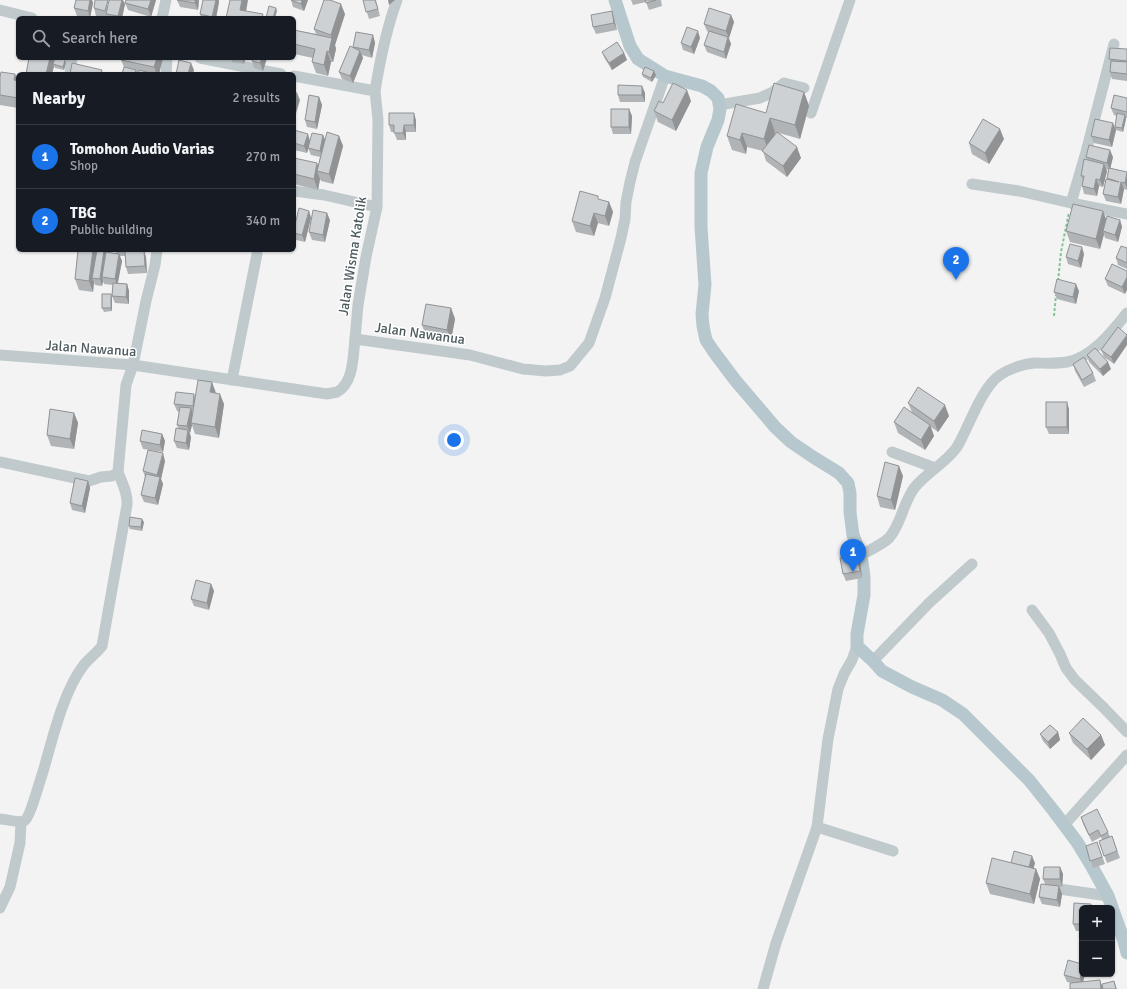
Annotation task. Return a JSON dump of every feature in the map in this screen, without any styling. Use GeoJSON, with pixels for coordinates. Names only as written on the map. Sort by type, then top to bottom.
{"type":"FeatureCollection","features":[{"type":"Feature","properties":{"kind":"main road"},"geometry":{"type":"LineString","coordinates":[[615,0],[630,46],[638,59],[665,76],[702,86],[711,91],[718,98],[720,109],[718,120],[707,147],[701,173],[701,227],[704,285],[702,314],[706,340],[730,374],[775,427],[791,442],[839,473],[848,483],[850,493],[850,512],[854,535],[861,555],[864,577],[864,595],[858,634],[858,646],[882,671],[912,687],[942,700],[963,714],[1029,780],[1077,842],[1108,896],[1127,953]]}},
{"type":"Feature","properties":{"kind":"street"},"geometry":{"type":"LineString","coordinates":[[162,16],[166,0]]}},
{"type":"Feature","properties":{"kind":"street","name":"Jalan Wisma Katolik"},"geometry":{"type":"LineString","coordinates":[[355,339],[358,305],[366,257],[377,207],[378,120],[375,92],[387,30],[397,0]]}},
{"type":"Feature","properties":{"kind":"street"},"geometry":{"type":"LineString","coordinates":[[811,114],[850,0]]}},
{"type":"Feature","properties":{"kind":"street"},"geometry":{"type":"LineString","coordinates":[[0,10],[24,16]]}},
{"type":"Feature","properties":{"kind":"street"},"geometry":{"type":"LineString","coordinates":[[1071,203],[1114,44]]}},
{"type":"Feature","properties":{"kind":"street"},"geometry":{"type":"LineString","coordinates":[[70,72],[72,60]]}},
{"type":"Feature","properties":{"kind":"street"},"geometry":{"type":"LineString","coordinates":[[166,72],[167,60]]}},
{"type":"Feature","properties":{"kind":"street"},"geometry":{"type":"LineString","coordinates":[[208,60],[249,71],[260,72]]}},
{"type":"Feature","properties":{"kind":"street"},"geometry":{"type":"LineString","coordinates":[[296,76],[375,92]]}},
{"type":"Feature","properties":{"kind":"street","name":"Jalan Nawanua"},"geometry":{"type":"LineString","coordinates":[[0,355],[133,365],[327,394],[336,392],[342,388],[349,379],[355,339],[470,355],[523,369],[546,371],[560,370],[570,366],[589,343],[605,298],[621,238],[625,219],[626,202],[632,175],[665,76]]}},
{"type":"Feature","properties":{"kind":"street"},"geometry":{"type":"LineString","coordinates":[[719,105],[760,98],[773,92],[784,83],[804,88]]}},
{"type":"Feature","properties":{"kind":"street"},"geometry":{"type":"LineString","coordinates":[[972,184],[1019,191],[1127,214]]}},
{"type":"Feature","properties":{"kind":"street"},"geometry":{"type":"LineString","coordinates":[[296,191],[324,195],[377,207]]}},
{"type":"Feature","properties":{"kind":"street"},"geometry":{"type":"LineString","coordinates":[[0,819],[20,822],[27,818],[68,692],[83,666],[98,651],[103,643],[128,499],[118,472],[126,384],[133,365],[157,252]]}},
{"type":"Feature","properties":{"kind":"street"},"geometry":{"type":"LineString","coordinates":[[232,380],[257,254]]}},
{"type":"Feature","properties":{"kind":"street"},"geometry":{"type":"LineString","coordinates":[[861,555],[888,539],[896,528],[914,487],[956,449],[983,395],[1000,375],[1015,367],[1033,363],[1050,364],[1069,362],[1086,355],[1096,348],[1127,313]]}},
{"type":"Feature","properties":{"kind":"street"},"geometry":{"type":"LineString","coordinates":[[892,452],[935,468]]}},
{"type":"Feature","properties":{"kind":"street"},"geometry":{"type":"LineString","coordinates":[[0,462],[89,481],[101,477],[112,476],[118,472]]}},
{"type":"Feature","properties":{"kind":"street"},"geometry":{"type":"LineString","coordinates":[[873,661],[929,603],[972,564]]}},
{"type":"Feature","properties":{"kind":"street"},"geometry":{"type":"LineString","coordinates":[[1032,610],[1049,633],[1066,668],[1075,680],[1127,732]]}},
{"type":"Feature","properties":{"kind":"street"},"geometry":{"type":"LineString","coordinates":[[763,989],[776,943],[817,827],[828,739],[838,689],[858,646]]}},
{"type":"Feature","properties":{"kind":"street"},"geometry":{"type":"LineString","coordinates":[[1064,825],[1127,755]]}},
{"type":"Feature","properties":{"kind":"street"},"geometry":{"type":"LineString","coordinates":[[0,908],[10,887],[20,843],[20,822]]}},
{"type":"Feature","properties":{"kind":"street"},"geometry":{"type":"LineString","coordinates":[[817,827],[893,851]]}},
{"type":"Feature","properties":{"kind":"street"},"geometry":{"type":"LineString","coordinates":[[1059,889],[1108,896]]}},
{"type":"Feature","properties":{"kind":"path"},"geometry":{"type":"LineString","coordinates":[[1058,284],[1061,252],[1071,203]]}},
{"type":"Feature","properties":{"kind":"path"},"geometry":{"type":"LineString","coordinates":[[1054,316],[1056,292]]}},
{"type":"Feature","properties":{"kind":"building"},"geometry":{"type":"Polygon","coordinates":[[[76,0],[90,0],[88,11],[74,8],[76,0]]]}},
{"type":"Feature","properties":{"kind":"building"},"geometry":{"type":"Polygon","coordinates":[[[95,0],[108,0],[105,11],[94,8],[95,0]]]}},
{"type":"Feature","properties":{"kind":"building"},"geometry":{"type":"Polygon","coordinates":[[[109,0],[122,0],[118,16],[106,14],[109,0]]]}},
{"type":"Feature","properties":{"kind":"building"},"geometry":{"type":"Polygon","coordinates":[[[126,0],[151,0],[148,9],[125,3],[126,0]]]}},
{"type":"Feature","properties":{"kind":"building"},"geometry":{"type":"Polygon","coordinates":[[[177,0],[195,0],[195,3],[177,0]]]}},
{"type":"Feature","properties":{"kind":"building"},"geometry":{"type":"Polygon","coordinates":[[[203,0],[216,0],[212,16],[200,14],[203,0]]]}},
{"type":"Feature","properties":{"kind":"building"},"geometry":{"type":"Polygon","coordinates":[[[230,0],[242,0],[240,10],[263,14],[262,16],[226,16],[230,0]]]}},
{"type":"Feature","properties":{"kind":"building"},"geometry":{"type":"Polygon","coordinates":[[[291,0],[302,0],[301,4],[291,0]]]}},
{"type":"Feature","properties":{"kind":"building"},"geometry":{"type":"Polygon","coordinates":[[[324,0],[330,0],[341,4],[331,35],[314,29],[324,0]]]}},
{"type":"Feature","properties":{"kind":"building"},"geometry":{"type":"Polygon","coordinates":[[[363,0],[375,0],[378,9],[366,12],[363,0]]]}},
{"type":"Feature","properties":{"kind":"building"},"geometry":{"type":"Polygon","coordinates":[[[645,0],[656,0],[646,3],[645,0]]]}},
{"type":"Feature","properties":{"kind":"building"},"geometry":{"type":"Polygon","coordinates":[[[269,6],[276,8],[274,16],[266,16],[269,6]]]}},
{"type":"Feature","properties":{"kind":"building"},"geometry":{"type":"Polygon","coordinates":[[[709,8],[731,15],[726,31],[704,24],[709,8]]]}},
{"type":"Feature","properties":{"kind":"building"},"geometry":{"type":"Polygon","coordinates":[[[612,11],[614,23],[593,27],[591,15],[612,11]]]}},
{"type":"Feature","properties":{"kind":"building"},"geometry":{"type":"Polygon","coordinates":[[[687,27],[698,31],[691,47],[681,43],[687,27]]]}},
{"type":"Feature","properties":{"kind":"building"},"geometry":{"type":"Polygon","coordinates":[[[296,30],[332,38],[324,65],[312,62],[315,49],[296,44],[296,30]]]}},
{"type":"Feature","properties":{"kind":"building"},"geometry":{"type":"Polygon","coordinates":[[[709,31],[728,37],[724,52],[704,45],[709,31]]]}},
{"type":"Feature","properties":{"kind":"building"},"geometry":{"type":"Polygon","coordinates":[[[356,32],[373,35],[369,50],[353,47],[356,32]]]}},
{"type":"Feature","properties":{"kind":"building"},"geometry":{"type":"Polygon","coordinates":[[[617,42],[624,53],[609,63],[602,52],[617,42]]]}},
{"type":"Feature","properties":{"kind":"building"},"geometry":{"type":"Polygon","coordinates":[[[350,46],[360,51],[350,76],[339,72],[350,46]]]}},
{"type":"Feature","properties":{"kind":"building"},"geometry":{"type":"Polygon","coordinates":[[[1110,48],[1127,49],[1127,61],[1109,59],[1110,48]]]}},
{"type":"Feature","properties":{"kind":"building"},"geometry":{"type":"Polygon","coordinates":[[[29,60],[50,60],[46,72],[26,72],[29,60]]]}},
{"type":"Feature","properties":{"kind":"building"},"geometry":{"type":"Polygon","coordinates":[[[54,60],[65,60],[63,67],[53,64],[54,60]]]}},
{"type":"Feature","properties":{"kind":"building"},"geometry":{"type":"Polygon","coordinates":[[[121,60],[156,60],[154,67],[121,60]]]}},
{"type":"Feature","properties":{"kind":"building"},"geometry":{"type":"Polygon","coordinates":[[[179,60],[191,63],[189,72],[176,72],[179,60]]]}},
{"type":"Feature","properties":{"kind":"building"},"geometry":{"type":"Polygon","coordinates":[[[252,60],[261,60],[260,63],[252,60]]]}},
{"type":"Feature","properties":{"kind":"building"},"geometry":{"type":"Polygon","coordinates":[[[1111,61],[1127,62],[1127,74],[1110,72],[1111,61]]]}},
{"type":"Feature","properties":{"kind":"building"},"geometry":{"type":"Polygon","coordinates":[[[72,63],[102,70],[102,72],[70,72],[72,63]]]}},
{"type":"Feature","properties":{"kind":"building"},"geometry":{"type":"Polygon","coordinates":[[[124,67],[136,70],[136,72],[123,72],[124,67]]]}},
{"type":"Feature","properties":{"kind":"building"},"geometry":{"type":"Polygon","coordinates":[[[645,67],[654,71],[651,78],[642,74],[645,67]]]}},
{"type":"Feature","properties":{"kind":"building"},"geometry":{"type":"Polygon","coordinates":[[[1,72],[15,74],[14,80],[16,80],[16,98],[0,95],[1,72]]]}},
{"type":"Feature","properties":{"kind":"building"},"geometry":{"type":"Polygon","coordinates":[[[673,83],[687,90],[672,120],[654,111],[659,101],[663,103],[673,83]]]}},
{"type":"Feature","properties":{"kind":"building"},"geometry":{"type":"Polygon","coordinates":[[[774,83],[804,92],[795,125],[770,118],[764,139],[742,133],[740,140],[727,136],[736,104],[766,113],[774,83]]]}},
{"type":"Feature","properties":{"kind":"building"},"geometry":{"type":"Polygon","coordinates":[[[618,85],[642,86],[642,95],[618,95],[618,85]]]}},
{"type":"Feature","properties":{"kind":"building"},"geometry":{"type":"Polygon","coordinates":[[[309,95],[319,97],[315,122],[305,120],[309,95]]]}},
{"type":"Feature","properties":{"kind":"building"},"geometry":{"type":"Polygon","coordinates":[[[1114,95],[1127,98],[1127,112],[1111,108],[1114,95]]]}},
{"type":"Feature","properties":{"kind":"building"},"geometry":{"type":"Polygon","coordinates":[[[611,109],[629,109],[629,127],[611,127],[611,109]]]}},
{"type":"Feature","properties":{"kind":"building"},"geometry":{"type":"Polygon","coordinates":[[[389,113],[414,113],[414,125],[404,125],[403,133],[394,133],[394,125],[389,125],[389,113]]]}},
{"type":"Feature","properties":{"kind":"building"},"geometry":{"type":"Polygon","coordinates":[[[1117,113],[1125,115],[1122,128],[1115,127],[1117,113]]]}},
{"type":"Feature","properties":{"kind":"building"},"geometry":{"type":"Polygon","coordinates":[[[983,119],[1000,129],[985,153],[969,143],[983,119]]]}},
{"type":"Feature","properties":{"kind":"building"},"geometry":{"type":"Polygon","coordinates":[[[1095,119],[1113,123],[1109,140],[1091,136],[1095,119]]]}},
{"type":"Feature","properties":{"kind":"building"},"geometry":{"type":"Polygon","coordinates":[[[296,131],[308,134],[304,146],[296,144],[296,131]]]}},
{"type":"Feature","properties":{"kind":"building"},"geometry":{"type":"Polygon","coordinates":[[[327,132],[339,136],[329,174],[317,171],[327,132]]]}},
{"type":"Feature","properties":{"kind":"building"},"geometry":{"type":"Polygon","coordinates":[[[777,132],[797,147],[783,166],[762,151],[777,132]]]}},
{"type":"Feature","properties":{"kind":"building"},"geometry":{"type":"Polygon","coordinates":[[[312,133],[323,135],[320,151],[308,148],[312,133]]]}},
{"type":"Feature","properties":{"kind":"building"},"geometry":{"type":"Polygon","coordinates":[[[1089,145],[1110,150],[1107,163],[1086,157],[1089,145]]]}},
{"type":"Feature","properties":{"kind":"building"},"geometry":{"type":"Polygon","coordinates":[[[296,158],[317,163],[314,179],[296,174],[296,158]]]}},
{"type":"Feature","properties":{"kind":"building"},"geometry":{"type":"Polygon","coordinates":[[[1084,159],[1104,164],[1100,180],[1096,179],[1094,189],[1082,186],[1084,176],[1081,176],[1084,159]]]}},
{"type":"Feature","properties":{"kind":"building"},"geometry":{"type":"Polygon","coordinates":[[[1109,168],[1127,172],[1125,183],[1121,182],[1118,197],[1103,194],[1106,179],[1119,182],[1107,178],[1109,168]]]}},
{"type":"Feature","properties":{"kind":"building"},"geometry":{"type":"Polygon","coordinates":[[[580,191],[598,196],[598,199],[609,202],[605,216],[594,213],[590,226],[572,221],[580,191]]]}},
{"type":"Feature","properties":{"kind":"building"},"geometry":{"type":"Polygon","coordinates":[[[1073,204],[1103,211],[1096,239],[1066,231],[1073,204]]]}},
{"type":"Feature","properties":{"kind":"building"},"geometry":{"type":"Polygon","coordinates":[[[299,208],[309,211],[302,235],[296,234],[296,221],[299,208]]]}},
{"type":"Feature","properties":{"kind":"building"},"geometry":{"type":"Polygon","coordinates":[[[313,210],[327,213],[323,235],[309,232],[313,210]]]}},
{"type":"Feature","properties":{"kind":"building"},"geometry":{"type":"Polygon","coordinates":[[[1107,216],[1120,220],[1115,235],[1103,231],[1107,216]]]}},
{"type":"Feature","properties":{"kind":"building"},"geometry":{"type":"Polygon","coordinates":[[[1070,244],[1082,247],[1078,261],[1066,257],[1070,244]]]}},
{"type":"Feature","properties":{"kind":"building"},"geometry":{"type":"Polygon","coordinates":[[[1121,246],[1127,248],[1127,263],[1116,258],[1121,246]]]}},
{"type":"Feature","properties":{"kind":"building"},"geometry":{"type":"Polygon","coordinates":[[[78,252],[93,252],[89,281],[75,279],[78,252]]]}},
{"type":"Feature","properties":{"kind":"building"},"geometry":{"type":"Polygon","coordinates":[[[97,252],[104,252],[100,279],[92,278],[97,252]]]}},
{"type":"Feature","properties":{"kind":"building"},"geometry":{"type":"Polygon","coordinates":[[[106,252],[119,254],[115,279],[102,277],[106,252]]]}},
{"type":"Feature","properties":{"kind":"building"},"geometry":{"type":"Polygon","coordinates":[[[125,252],[144,252],[145,266],[126,267],[125,252]]]}},
{"type":"Feature","properties":{"kind":"building"},"geometry":{"type":"Polygon","coordinates":[[[1112,264],[1127,271],[1127,277],[1122,287],[1105,279],[1112,264]]]}},
{"type":"Feature","properties":{"kind":"building"},"geometry":{"type":"Polygon","coordinates":[[[1057,279],[1076,284],[1073,297],[1054,292],[1057,279]]]}},
{"type":"Feature","properties":{"kind":"building"},"geometry":{"type":"Polygon","coordinates":[[[113,283],[127,284],[126,297],[112,296],[113,283]]]}},
{"type":"Feature","properties":{"kind":"building"},"geometry":{"type":"Polygon","coordinates":[[[102,294],[111,294],[111,308],[102,308],[102,294]]]}},
{"type":"Feature","properties":{"kind":"building"},"geometry":{"type":"Polygon","coordinates":[[[426,304],[451,308],[447,330],[422,325],[426,304]]]}},
{"type":"Feature","properties":{"kind":"building"},"geometry":{"type":"Polygon","coordinates":[[[1118,327],[1127,335],[1111,357],[1101,350],[1118,327]]]}},
{"type":"Feature","properties":{"kind":"building"},"geometry":{"type":"Polygon","coordinates":[[[1095,348],[1108,362],[1100,369],[1087,355],[1095,348]]]}},
{"type":"Feature","properties":{"kind":"building"},"geometry":{"type":"Polygon","coordinates":[[[1084,357],[1093,373],[1082,380],[1073,364],[1084,357]]]}},
{"type":"Feature","properties":{"kind":"building"},"geometry":{"type":"Polygon","coordinates":[[[198,380],[212,382],[210,392],[220,394],[215,427],[191,423],[198,380]]]}},
{"type":"Feature","properties":{"kind":"building"},"geometry":{"type":"Polygon","coordinates":[[[918,387],[945,405],[934,421],[908,403],[918,387]]]}},
{"type":"Feature","properties":{"kind":"building"},"geometry":{"type":"Polygon","coordinates":[[[176,392],[194,394],[193,406],[174,404],[176,392]]]}},
{"type":"Feature","properties":{"kind":"building"},"geometry":{"type":"Polygon","coordinates":[[[1046,402],[1067,402],[1067,427],[1046,427],[1046,402]]]}},
{"type":"Feature","properties":{"kind":"building"},"geometry":{"type":"Polygon","coordinates":[[[180,407],[191,408],[187,426],[177,425],[180,407]]]}},
{"type":"Feature","properties":{"kind":"building"},"geometry":{"type":"Polygon","coordinates":[[[904,407],[930,425],[921,440],[894,422],[904,407]]]}},
{"type":"Feature","properties":{"kind":"building"},"geometry":{"type":"Polygon","coordinates":[[[50,409],[74,413],[70,439],[47,435],[50,409]]]}},
{"type":"Feature","properties":{"kind":"building"},"geometry":{"type":"Polygon","coordinates":[[[176,428],[188,430],[186,443],[174,441],[176,428]]]}},
{"type":"Feature","properties":{"kind":"building"},"geometry":{"type":"Polygon","coordinates":[[[142,430],[162,434],[160,445],[140,441],[142,430]]]}},
{"type":"Feature","properties":{"kind":"building"},"geometry":{"type":"Polygon","coordinates":[[[148,450],[163,453],[157,475],[143,471],[148,450]]]}},
{"type":"Feature","properties":{"kind":"building"},"geometry":{"type":"Polygon","coordinates":[[[885,462],[899,466],[891,500],[877,496],[885,462]]]}},
{"type":"Feature","properties":{"kind":"building"},"geometry":{"type":"Polygon","coordinates":[[[146,474],[160,477],[155,498],[141,495],[146,474]]]}},
{"type":"Feature","properties":{"kind":"building"},"geometry":{"type":"Polygon","coordinates":[[[75,478],[88,481],[82,506],[70,503],[75,478]]]}},
{"type":"Feature","properties":{"kind":"building"},"geometry":{"type":"Polygon","coordinates":[[[130,517],[142,519],[141,527],[129,526],[130,517]]]}},
{"type":"Feature","properties":{"kind":"building"},"geometry":{"type":"Polygon","coordinates":[[[857,554],[860,571],[843,574],[840,558],[857,554]]]}},
{"type":"Feature","properties":{"kind":"building"},"geometry":{"type":"Polygon","coordinates":[[[196,580],[211,584],[207,603],[191,599],[196,580]]]}},
{"type":"Feature","properties":{"kind":"building"},"geometry":{"type":"Polygon","coordinates":[[[1083,718],[1101,735],[1087,749],[1069,733],[1083,718]]]}},
{"type":"Feature","properties":{"kind":"building"},"geometry":{"type":"Polygon","coordinates":[[[1050,725],[1058,732],[1048,742],[1040,734],[1050,725]]]}},
{"type":"Feature","properties":{"kind":"building"},"geometry":{"type":"Polygon","coordinates":[[[1097,809],[1108,832],[1101,836],[1098,830],[1089,835],[1081,817],[1097,809]]]}},
{"type":"Feature","properties":{"kind":"building"},"geometry":{"type":"Polygon","coordinates":[[[1112,836],[1117,851],[1104,856],[1099,841],[1112,836]]]}},
{"type":"Feature","properties":{"kind":"building"},"geometry":{"type":"Polygon","coordinates":[[[1097,842],[1102,857],[1090,861],[1086,846],[1097,842]]]}},
{"type":"Feature","properties":{"kind":"building"},"geometry":{"type":"Polygon","coordinates":[[[1014,851],[1032,856],[1029,867],[1011,863],[1014,851]]]}},
{"type":"Feature","properties":{"kind":"building"},"geometry":{"type":"Polygon","coordinates":[[[992,858],[1036,869],[1030,894],[986,883],[992,858]]]}},
{"type":"Feature","properties":{"kind":"building"},"geometry":{"type":"Polygon","coordinates":[[[1044,867],[1060,867],[1060,879],[1043,879],[1044,867]]]}},
{"type":"Feature","properties":{"kind":"building"},"geometry":{"type":"Polygon","coordinates":[[[1041,884],[1059,886],[1057,900],[1039,897],[1041,884]]]}},
{"type":"Feature","properties":{"kind":"building"},"geometry":{"type":"Polygon","coordinates":[[[1074,903],[1091,904],[1079,905],[1079,924],[1073,924],[1074,903]]]}},
{"type":"Feature","properties":{"kind":"building"},"geometry":{"type":"Polygon","coordinates":[[[1068,960],[1079,963],[1080,979],[1064,975],[1068,960]]]}},
{"type":"Feature","properties":{"kind":"building"},"geometry":{"type":"Polygon","coordinates":[[[1100,980],[1101,989],[1070,989],[1070,983],[1100,980]]]}},
{"type":"Feature","properties":{"kind":"building"},"geometry":{"type":"Polygon","coordinates":[[[1114,981],[1116,989],[1103,989],[1102,984],[1114,981]]]}},
{"type":"Feature","properties":{"kind":"place","name":"TBG"},"geometry":{"type":"Point","coordinates":[956,280]}},
{"type":"Feature","properties":{"kind":"place","name":"Tomohon Audio Varias"},"geometry":{"type":"Point","coordinates":[853,572]}}]}
